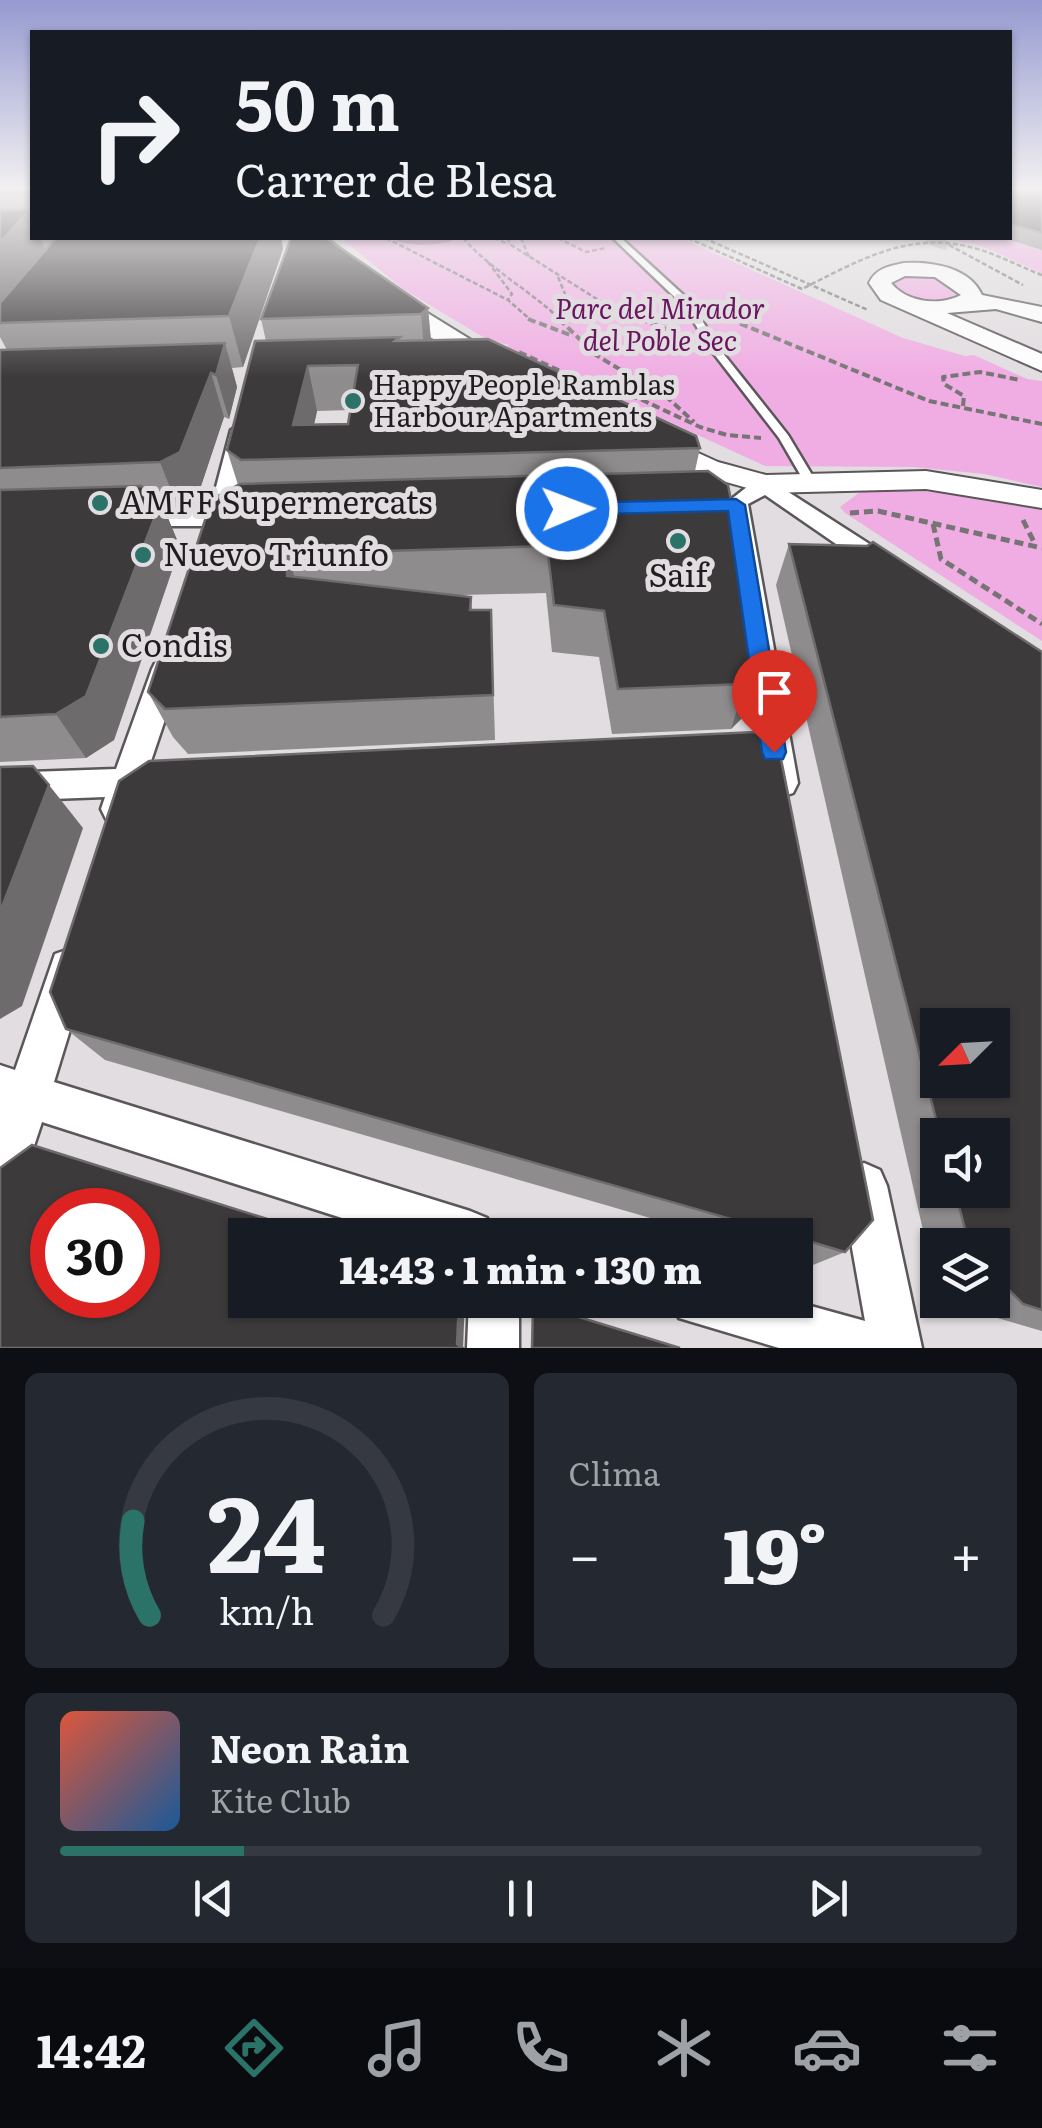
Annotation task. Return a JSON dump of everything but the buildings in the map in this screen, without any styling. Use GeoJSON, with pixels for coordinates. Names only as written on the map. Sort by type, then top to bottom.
{"type":"FeatureCollection","features":[{"type":"Feature","properties":{"kind":"street"},"geometry":{"type":"LineString","coordinates":[[321,252],[407,312],[511,363]]}},
{"type":"Feature","properties":{"kind":"street"},"geometry":{"type":"LineString","coordinates":[[934,252],[910,269],[888,273],[880,283],[889,295],[973,332]]}},
{"type":"Feature","properties":{"kind":"street"},"geometry":{"type":"LineString","coordinates":[[941,252],[959,293],[954,320],[1037,373]]}},
{"type":"Feature","properties":{"kind":"street"},"geometry":{"type":"LineString","coordinates":[[910,269],[959,293],[1042,314]]}},
{"type":"Feature","properties":{"kind":"street"},"geometry":{"type":"LineString","coordinates":[[911,304],[959,293]]}},
{"type":"Feature","properties":{"kind":"street"},"geometry":{"type":"LineString","coordinates":[[472,371],[511,363]]}},
{"type":"Feature","properties":{"kind":"street"},"geometry":{"type":"LineString","coordinates":[[205,563],[221,517],[247,408]]}},
{"type":"Feature","properties":{"kind":"street"},"geometry":{"type":"LineString","coordinates":[[629,429],[708,468],[740,498],[911,583]]}},
{"type":"Feature","properties":{"kind":"street"},"geometry":{"type":"LineString","coordinates":[[740,498],[812,484],[870,479],[926,480],[1042,500]]}},
{"type":"Feature","properties":{"kind":"street"},"geometry":{"type":"LineString","coordinates":[[740,498],[757,752],[790,828]]}},
{"type":"Feature","properties":{"kind":"street"},"geometry":{"type":"LineString","coordinates":[[96,522],[269,516]]}},
{"type":"Feature","properties":{"kind":"street"},"geometry":{"type":"LineString","coordinates":[[110,837],[179,637]]}},
{"type":"Feature","properties":{"kind":"street"},"geometry":{"type":"LineString","coordinates":[[0,788],[181,780]]}},
{"type":"Feature","properties":{"kind":"street"},"geometry":{"type":"LineString","coordinates":[[0,1184],[14,1091],[80,930]]}},
{"type":"Feature","properties":{"kind":"street"},"geometry":{"type":"LineString","coordinates":[[14,1091],[416,1218]]}},
{"type":"Feature","properties":{"kind":"street"},"geometry":{"type":"LineString","coordinates":[[857,1151],[896,1348]]}},
{"type":"Feature","properties":{"kind":"street"},"geometry":{"type":"LineString","coordinates":[[494,1318],[494,1348]]}},
{"type":"Feature","properties":{"kind":"street"},"geometry":{"type":"LineString","coordinates":[[762,1318],[871,1348]]}},
{"type":"Feature","properties":{"kind":"lane"},"geometry":{"type":"LineString","coordinates":[[632,252],[688,304],[714,348],[784,437],[812,484]]}},
{"type":"Feature","properties":{"kind":"path"},"geometry":{"type":"LineString","coordinates":[[413,252],[508,300],[515,311],[545,328],[576,337]]}},
{"type":"Feature","properties":{"kind":"path"},"geometry":{"type":"LineString","coordinates":[[477,252],[534,294],[576,337],[622,373],[669,399],[700,427]]}},
{"type":"Feature","properties":{"kind":"path"},"geometry":{"type":"LineString","coordinates":[[521,252],[608,306],[714,348]]}},
{"type":"Feature","properties":{"kind":"path"},"geometry":{"type":"LineString","coordinates":[[527,252],[529,258]]}},
{"type":"Feature","properties":{"kind":"path"},"geometry":{"type":"LineString","coordinates":[[719,252],[802,289],[853,263]]}},
{"type":"Feature","properties":{"kind":"path"},"geometry":{"type":"LineString","coordinates":[[736,252],[811,284]]}},
{"type":"Feature","properties":{"kind":"path"},"geometry":{"type":"LineString","coordinates":[[948,252],[1027,288]]}},
{"type":"Feature","properties":{"kind":"path"},"geometry":{"type":"LineString","coordinates":[[982,252],[1042,275]]}},
{"type":"Feature","properties":{"kind":"path"},"geometry":{"type":"LineString","coordinates":[[488,262],[512,294],[508,300]]}},
{"type":"Feature","properties":{"kind":"path"},"geometry":{"type":"LineString","coordinates":[[558,275],[565,294],[563,322]]}},
{"type":"Feature","properties":{"kind":"path"},"geometry":{"type":"LineString","coordinates":[[688,304],[930,401],[1042,424]]}},
{"type":"Feature","properties":{"kind":"path"},"geometry":{"type":"LineString","coordinates":[[511,363],[638,398],[700,427],[754,438],[784,437]]}},
{"type":"Feature","properties":{"kind":"path"},"geometry":{"type":"LineString","coordinates":[[963,406],[964,396],[944,384],[942,377],[980,372],[1037,373]]}},
{"type":"Feature","properties":{"kind":"path"},"geometry":{"type":"LineString","coordinates":[[840,514],[878,511],[1042,548]]}},
{"type":"Feature","properties":{"kind":"path"},"geometry":{"type":"LineString","coordinates":[[933,524],[940,559],[1042,624]]}},
{"type":"Feature","properties":{"kind":"green space","name":"Parc del Mirador del Poble Sec"},"geometry":{"type":"Polygon","coordinates":[[[358,252],[712,252],[903,338],[965,356],[974,355],[1027,379],[1042,381],[1042,487],[984,474],[914,467],[765,466],[504,349],[509,345],[488,340],[403,289],[358,252]]]}},
{"type":"Feature","properties":{"kind":"green space"},"geometry":{"type":"Polygon","coordinates":[[[994,252],[1042,252],[1042,273],[994,252]]]}},
{"type":"Feature","properties":{"kind":"green space"},"geometry":{"type":"Polygon","coordinates":[[[906,275],[936,277],[958,294],[942,301],[915,299],[893,285],[906,275]]]}},
{"type":"Feature","properties":{"kind":"green space"},"geometry":{"type":"Polygon","coordinates":[[[864,489],[970,494],[1042,510],[1042,641],[845,513],[840,507],[864,489]]]}},
{"type":"Feature","properties":{"kind":"place","name":"Happy People Ramblas Harbour Apartments"},"geometry":{"type":"Point","coordinates":[353,401]}},
{"type":"Feature","properties":{"kind":"place","name":"AMFF Supermercats"},"geometry":{"type":"Point","coordinates":[100,503]}},
{"type":"Feature","properties":{"kind":"place","name":"Saif"},"geometry":{"type":"Point","coordinates":[678,541]}},
{"type":"Feature","properties":{"kind":"place","name":"Nuevo Triunfo"},"geometry":{"type":"Point","coordinates":[143,555]}},
{"type":"Feature","properties":{"kind":"place","name":"Condis"},"geometry":{"type":"Point","coordinates":[101,646]}},
{"type":"Feature","properties":{"kind":"route"},"geometry":{"type":"LineString","coordinates":[[567,509],[736,505],[774,752]]}}]}
